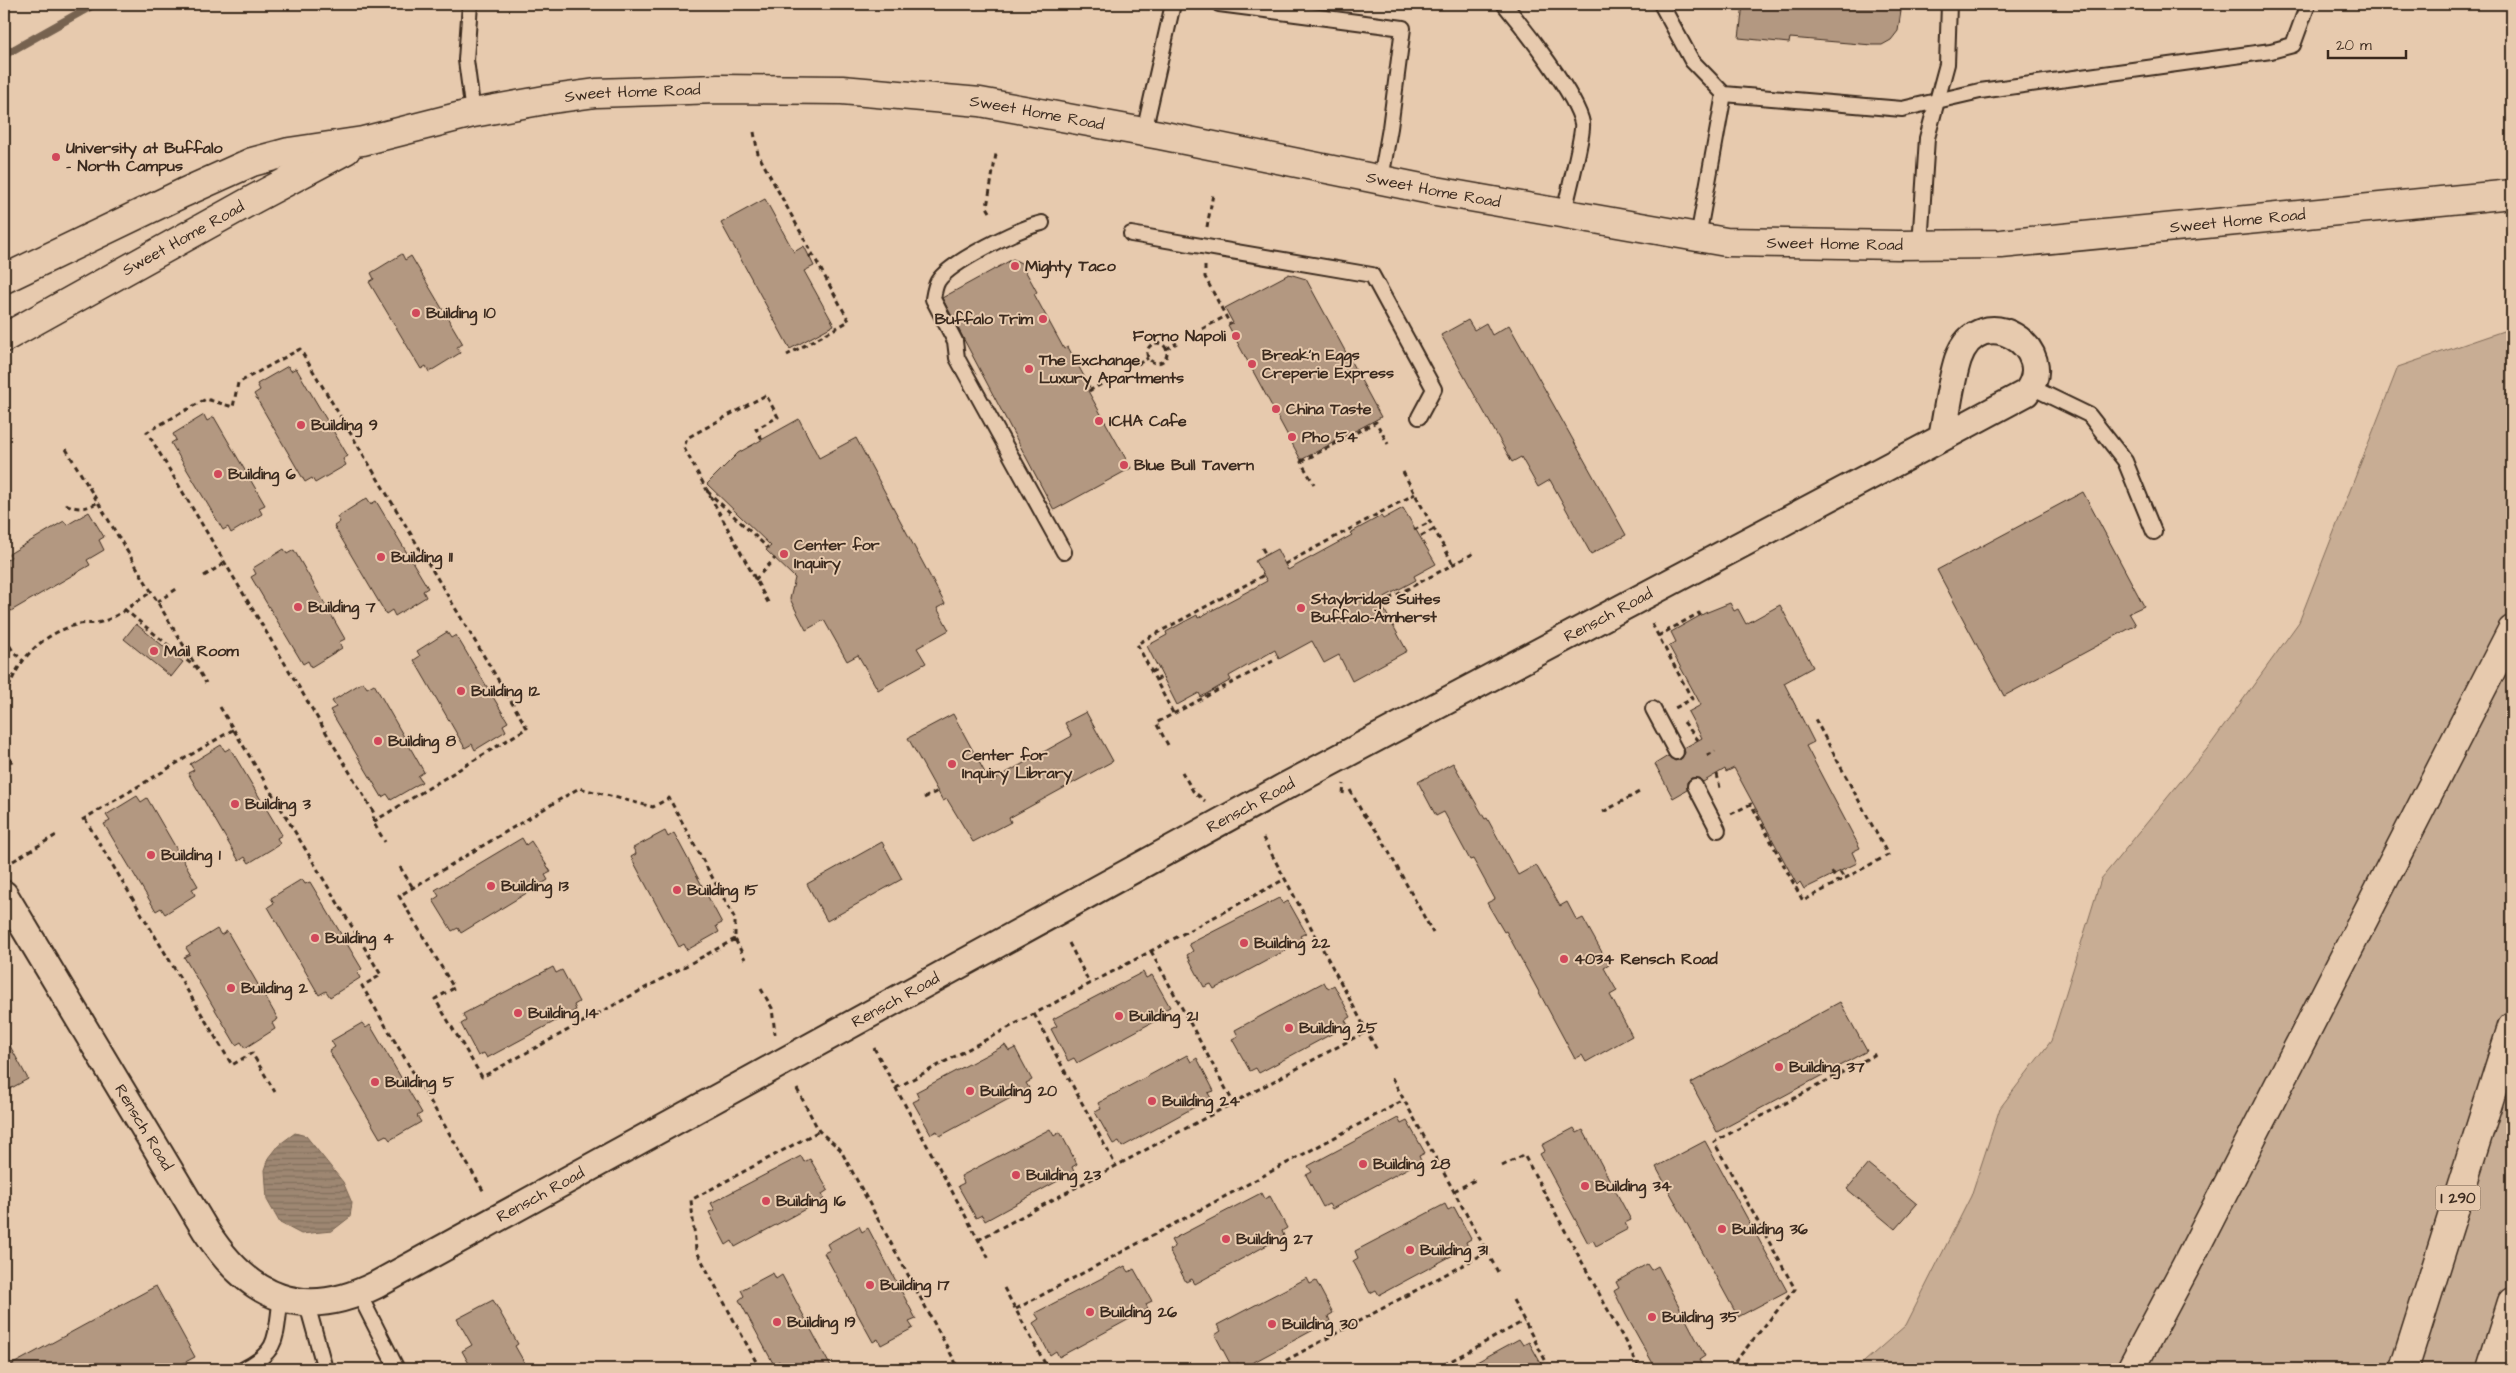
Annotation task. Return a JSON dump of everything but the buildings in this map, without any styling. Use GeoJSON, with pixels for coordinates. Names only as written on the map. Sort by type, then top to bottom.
{"type":"FeatureCollection","features":[{"type":"Feature","properties":{"kind":"main road","name":"Sweet Home Road"},"geometry":{"type":"LineString","coordinates":[[4,279],[252,162],[288,152],[363,141],[473,113],[596,93],[718,89],[842,90],[980,102],[1381,179],[1726,242],[1920,245],[2001,244],[2512,194]]}},
{"type":"Feature","properties":{"kind":"main road","name":"Sweet Home Road"},"geometry":{"type":"LineString","coordinates":[[4,338],[254,198],[363,141]]}},
{"type":"Feature","properties":{"kind":"main road"},"geometry":{"type":"LineString","coordinates":[[2131,1369],[2191,1258],[2512,630]]}},
{"type":"Feature","properties":{"kind":"main road","name":"I 290"},"geometry":{"type":"LineString","coordinates":[[2404,1369],[2512,1026]]}},
{"type":"Feature","properties":{"kind":"main road"},"geometry":{"type":"LineString","coordinates":[[2491,1369],[2512,1302]]}},
{"type":"Feature","properties":{"kind":"street"},"geometry":{"type":"LineString","coordinates":[[1942,438],[1958,358],[1968,343],[1979,333],[1996,328],[2013,336],[2025,346],[2033,360],[2037,373],[2030,387]]}},
{"type":"Feature","properties":{"kind":"street","name":"Rensch Road"},"geometry":{"type":"LineString","coordinates":[[4,894],[219,1251],[231,1267],[246,1280],[293,1299],[340,1300],[358,1294],[1284,787],[2026,393],[2030,387]]}},
{"type":"Feature","properties":{"kind":"lane"},"geometry":{"type":"LineString","coordinates":[[470,4],[466,60],[473,113]]}},
{"type":"Feature","properties":{"kind":"lane"},"geometry":{"type":"LineString","coordinates":[[1144,132],[1173,4]]}},
{"type":"Feature","properties":{"kind":"lane"},"geometry":{"type":"LineString","coordinates":[[1219,4],[1403,28],[1390,128],[1381,179]]}},
{"type":"Feature","properties":{"kind":"lane"},"geometry":{"type":"LineString","coordinates":[[1504,4],[1527,32],[1566,91],[1582,124],[1564,213]]}},
{"type":"Feature","properties":{"kind":"lane"},"geometry":{"type":"LineString","coordinates":[[1661,4],[1692,61],[1724,94],[1902,109],[1980,91],[2271,51],[2293,45],[2308,4]]}},
{"type":"Feature","properties":{"kind":"lane"},"geometry":{"type":"LineString","coordinates":[[1920,245],[1927,138],[1947,64],[1949,4]]}},
{"type":"Feature","properties":{"kind":"lane"},"geometry":{"type":"LineString","coordinates":[[1698,237],[1724,94]]}},
{"type":"Feature","properties":{"kind":"lane"},"geometry":{"type":"LineString","coordinates":[[1042,223],[1027,227],[956,264],[939,280],[933,299],[954,341],[957,358],[1064,552]]}},
{"type":"Feature","properties":{"kind":"lane"},"geometry":{"type":"LineString","coordinates":[[1131,234],[1372,275],[1434,389],[1420,417]]}},
{"type":"Feature","properties":{"kind":"lane"},"geometry":{"type":"LineString","coordinates":[[2030,387],[2089,415],[2126,461],[2154,532]]}},
{"type":"Feature","properties":{"kind":"lane"},"geometry":{"type":"LineString","coordinates":[[1653,709],[1676,752]]}},
{"type":"Feature","properties":{"kind":"lane"},"geometry":{"type":"LineString","coordinates":[[1694,786],[1718,830]]}},
{"type":"Feature","properties":{"kind":"lane"},"geometry":{"type":"LineString","coordinates":[[358,1294],[397,1369]]}},
{"type":"Feature","properties":{"kind":"lane"},"geometry":{"type":"LineString","coordinates":[[244,1369],[262,1360],[274,1345],[293,1299]]}},
{"type":"Feature","properties":{"kind":"lane"},"geometry":{"type":"LineString","coordinates":[[293,1299],[325,1369]]}},
{"type":"Feature","properties":{"kind":"path"},"geometry":{"type":"LineString","coordinates":[[754,132],[758,154],[849,321],[787,355]]}},
{"type":"Feature","properties":{"kind":"path"},"geometry":{"type":"LineString","coordinates":[[990,212],[987,207],[996,154]]}},
{"type":"Feature","properties":{"kind":"path"},"geometry":{"type":"LineString","coordinates":[[1206,235],[1213,194]]}},
{"type":"Feature","properties":{"kind":"path"},"geometry":{"type":"LineString","coordinates":[[809,257],[813,254]]}},
{"type":"Feature","properties":{"kind":"path"},"geometry":{"type":"LineString","coordinates":[[1205,264],[1205,277],[1230,324]]}},
{"type":"Feature","properties":{"kind":"path"},"geometry":{"type":"LineString","coordinates":[[1202,329],[1226,316]]}},
{"type":"Feature","properties":{"kind":"path"},"geometry":{"type":"LineString","coordinates":[[1159,343],[1166,349],[1166,359],[1160,363],[1153,363],[1148,358],[1147,349],[1152,344],[1159,343]]}},
{"type":"Feature","properties":{"kind":"path"},"geometry":{"type":"LineString","coordinates":[[1166,349],[1177,343]]}},
{"type":"Feature","properties":{"kind":"path"},"geometry":{"type":"LineString","coordinates":[[373,822],[527,728],[300,349],[238,383],[233,407],[206,400],[147,432],[374,812],[373,822],[384,842]]}},
{"type":"Feature","properties":{"kind":"path"},"geometry":{"type":"LineString","coordinates":[[1138,364],[1148,358]]}},
{"type":"Feature","properties":{"kind":"path"},"geometry":{"type":"LineString","coordinates":[[1089,391],[1112,378]]}},
{"type":"Feature","properties":{"kind":"path"},"geometry":{"type":"LineString","coordinates":[[762,439],[756,429],[778,417],[766,394],[687,438],[684,448],[770,606]]}},
{"type":"Feature","properties":{"kind":"path"},"geometry":{"type":"LineString","coordinates":[[1314,484],[1302,461],[1376,422],[1388,444]]}},
{"type":"Feature","properties":{"kind":"path"},"geometry":{"type":"LineString","coordinates":[[66,449],[206,683]]}},
{"type":"Feature","properties":{"kind":"path"},"geometry":{"type":"LineString","coordinates":[[1403,472],[1453,564]]}},
{"type":"Feature","properties":{"kind":"path"},"geometry":{"type":"LineString","coordinates":[[705,489],[768,548]]}},
{"type":"Feature","properties":{"kind":"path"},"geometry":{"type":"LineString","coordinates":[[1285,564],[1415,494]]}},
{"type":"Feature","properties":{"kind":"path"},"geometry":{"type":"LineString","coordinates":[[66,504],[72,507],[85,508],[98,502]]}},
{"type":"Feature","properties":{"kind":"path"},"geometry":{"type":"LineString","coordinates":[[1414,530],[1430,522]]}},
{"type":"Feature","properties":{"kind":"path"},"geometry":{"type":"LineString","coordinates":[[1421,536],[1434,529]]}},
{"type":"Feature","properties":{"kind":"path"},"geometry":{"type":"LineString","coordinates":[[1262,548],[1266,555]]}},
{"type":"Feature","properties":{"kind":"path"},"geometry":{"type":"LineString","coordinates":[[1389,599],[1476,552]]}},
{"type":"Feature","properties":{"kind":"path"},"geometry":{"type":"LineString","coordinates":[[756,580],[775,558]]}},
{"type":"Feature","properties":{"kind":"path"},"geometry":{"type":"LineString","coordinates":[[204,576],[225,563]]}},
{"type":"Feature","properties":{"kind":"path"},"geometry":{"type":"LineString","coordinates":[[1173,713],[1137,644],[1264,575]]}},
{"type":"Feature","properties":{"kind":"path"},"geometry":{"type":"LineString","coordinates":[[157,602],[178,588]]}},
{"type":"Feature","properties":{"kind":"path"},"geometry":{"type":"LineString","coordinates":[[4,705],[10,682],[23,661],[37,645],[51,635],[76,624],[101,622],[152,592]]}},
{"type":"Feature","properties":{"kind":"path"},"geometry":{"type":"LineString","coordinates":[[124,609],[197,668]]}},
{"type":"Feature","properties":{"kind":"path"},"geometry":{"type":"LineString","coordinates":[[1658,636],[1689,621],[1699,613],[1701,619]]}},
{"type":"Feature","properties":{"kind":"path"},"geometry":{"type":"LineString","coordinates":[[1652,624],[1692,699],[1672,709],[1674,712]]}},
{"type":"Feature","properties":{"kind":"path"},"geometry":{"type":"LineString","coordinates":[[5,638],[13,651],[23,661]]}},
{"type":"Feature","properties":{"kind":"path"},"geometry":{"type":"LineString","coordinates":[[1168,746],[1156,723],[1273,661]]}},
{"type":"Feature","properties":{"kind":"path"},"geometry":{"type":"LineString","coordinates":[[1151,672],[1160,668]]}},
{"type":"Feature","properties":{"kind":"path"},"geometry":{"type":"LineString","coordinates":[[1156,680],[1161,677]]}},
{"type":"Feature","properties":{"kind":"path"},"geometry":{"type":"LineString","coordinates":[[220,708],[381,975],[362,986],[484,1192]]}},
{"type":"Feature","properties":{"kind":"path"},"geometry":{"type":"LineString","coordinates":[[1677,717],[1688,725],[1698,740]]}},
{"type":"Feature","properties":{"kind":"path"},"geometry":{"type":"LineString","coordinates":[[1727,806],[1731,814],[1751,804],[1803,901],[1888,854],[1814,717]]}},
{"type":"Feature","properties":{"kind":"path"},"geometry":{"type":"LineString","coordinates":[[234,729],[84,820],[232,1065],[252,1053],[274,1092]]}},
{"type":"Feature","properties":{"kind":"path"},"geometry":{"type":"LineString","coordinates":[[4,741],[12,764],[4,769]]}},
{"type":"Feature","properties":{"kind":"path"},"geometry":{"type":"LineString","coordinates":[[1707,756],[1715,751]]}},
{"type":"Feature","properties":{"kind":"path"},"geometry":{"type":"LineString","coordinates":[[1182,772],[1193,791],[1205,802]]}},
{"type":"Feature","properties":{"kind":"path"},"geometry":{"type":"LineString","coordinates":[[1717,774],[1722,793]]}},
{"type":"Feature","properties":{"kind":"path"},"geometry":{"type":"LineString","coordinates":[[735,939],[482,1076],[435,999],[454,988],[399,896],[579,788],[653,807],[669,798],[735,919],[735,939],[745,959]]}},
{"type":"Feature","properties":{"kind":"path"},"geometry":{"type":"LineString","coordinates":[[1350,790],[1363,814],[1379,834],[1433,933]]}},
{"type":"Feature","properties":{"kind":"path"},"geometry":{"type":"LineString","coordinates":[[924,798],[938,791]]}},
{"type":"Feature","properties":{"kind":"path"},"geometry":{"type":"LineString","coordinates":[[1603,812],[1641,791]]}},
{"type":"Feature","properties":{"kind":"path"},"geometry":{"type":"LineString","coordinates":[[13,861],[58,834]]}},
{"type":"Feature","properties":{"kind":"path"},"geometry":{"type":"LineString","coordinates":[[1263,838],[1378,1052]]}},
{"type":"Feature","properties":{"kind":"path"},"geometry":{"type":"LineString","coordinates":[[400,867],[413,888]]}},
{"type":"Feature","properties":{"kind":"path"},"geometry":{"type":"LineString","coordinates":[[1832,872],[1837,882]]}},
{"type":"Feature","properties":{"kind":"path"},"geometry":{"type":"LineString","coordinates":[[1840,872],[1844,878]]}},
{"type":"Feature","properties":{"kind":"path"},"geometry":{"type":"LineString","coordinates":[[896,1088],[1285,879]]}},
{"type":"Feature","properties":{"kind":"path"},"geometry":{"type":"LineString","coordinates":[[1068,943],[1090,984]]}},
{"type":"Feature","properties":{"kind":"path"},"geometry":{"type":"LineString","coordinates":[[1151,951],[1234,1102]]}},
{"type":"Feature","properties":{"kind":"path"},"geometry":{"type":"LineString","coordinates":[[761,989],[772,1008],[775,1034]]}},
{"type":"Feature","properties":{"kind":"path"},"geometry":{"type":"LineString","coordinates":[[1034,1014],[1116,1166]]}},
{"type":"Feature","properties":{"kind":"path"},"geometry":{"type":"LineString","coordinates":[[978,1240],[1367,1031]]}},
{"type":"Feature","properties":{"kind":"path"},"geometry":{"type":"LineString","coordinates":[[874,1048],[990,1261]]}},
{"type":"Feature","properties":{"kind":"path"},"geometry":{"type":"LineString","coordinates":[[1729,1369],[1795,1289],[1714,1142],[1876,1054]]}},
{"type":"Feature","properties":{"kind":"path"},"geometry":{"type":"LineString","coordinates":[[1392,1078],[1499,1274]]}},
{"type":"Feature","properties":{"kind":"path"},"geometry":{"type":"LineString","coordinates":[[797,1089],[819,1131],[840,1149],[958,1369]]}},
{"type":"Feature","properties":{"kind":"path"},"geometry":{"type":"LineString","coordinates":[[1016,1309],[1404,1100]]}},
{"type":"Feature","properties":{"kind":"path"},"geometry":{"type":"LineString","coordinates":[[760,1369],[696,1250],[691,1200],[819,1131]]}},
{"type":"Feature","properties":{"kind":"path"},"geometry":{"type":"LineString","coordinates":[[1502,1166],[1524,1156],[1640,1369]]}},
{"type":"Feature","properties":{"kind":"path"},"geometry":{"type":"LineString","coordinates":[[1454,1192],[1477,1179]]}},
{"type":"Feature","properties":{"kind":"path"},"geometry":{"type":"LineString","coordinates":[[1270,1369],[1487,1252]]}},
{"type":"Feature","properties":{"kind":"path"},"geometry":{"type":"LineString","coordinates":[[1004,1288],[1048,1369]]}},
{"type":"Feature","properties":{"kind":"path"},"geometry":{"type":"LineString","coordinates":[[1513,1300],[1550,1369]]}},
{"type":"Feature","properties":{"kind":"path"},"geometry":{"type":"LineString","coordinates":[[1436,1369],[1524,1321]]}},
{"type":"Feature","properties":{"kind":"shaded area"},"geometry":{"type":"Polygon","coordinates":[[[2512,328],[2512,1369],[1856,1369],[1906,1325],[1971,1196],[2000,1108],[2051,1041],[2101,879],[2211,744],[2299,622],[2398,367],[2512,328]]]}},
{"type":"Feature","properties":{"kind":"shaded area"},"geometry":{"type":"Polygon","coordinates":[[[295,1133],[306,1136],[343,1182],[352,1203],[350,1217],[332,1231],[301,1234],[280,1223],[267,1200],[265,1170],[269,1158],[280,1144],[295,1133]]]}},
{"type":"Feature","properties":{"kind":"waterway"},"geometry":{"type":"LineString","coordinates":[[4,55],[95,4]]}},
{"type":"Feature","properties":{"kind":"place","name":"University at Buffalo - North Campus"},"geometry":{"type":"Point","coordinates":[56,157]}},
{"type":"Feature","properties":{"kind":"place","name":"Mighty Taco"},"geometry":{"type":"Point","coordinates":[1015,266]}},
{"type":"Feature","properties":{"kind":"place","name":"Building 10"},"geometry":{"type":"Point","coordinates":[416,313]}},
{"type":"Feature","properties":{"kind":"place","name":"Buffalo Trim"},"geometry":{"type":"Point","coordinates":[1043,319]}},
{"type":"Feature","properties":{"kind":"place","name":"Forno Napoli"},"geometry":{"type":"Point","coordinates":[1236,336]}},
{"type":"Feature","properties":{"kind":"place","name":"Break'n Eggs Creperie Express"},"geometry":{"type":"Point","coordinates":[1252,364]}},
{"type":"Feature","properties":{"kind":"place","name":"The Exchange Luxury Apartments"},"geometry":{"type":"Point","coordinates":[1029,369]}},
{"type":"Feature","properties":{"kind":"place","name":"China Taste"},"geometry":{"type":"Point","coordinates":[1276,409]}},
{"type":"Feature","properties":{"kind":"place","name":"ICHA Cafe"},"geometry":{"type":"Point","coordinates":[1099,421]}},
{"type":"Feature","properties":{"kind":"place","name":"Building 9"},"geometry":{"type":"Point","coordinates":[301,425]}},
{"type":"Feature","properties":{"kind":"place","name":"Pho 54"},"geometry":{"type":"Point","coordinates":[1292,437]}},
{"type":"Feature","properties":{"kind":"place","name":"Blue Bull Tavern"},"geometry":{"type":"Point","coordinates":[1124,465]}},
{"type":"Feature","properties":{"kind":"place","name":"Building 6"},"geometry":{"type":"Point","coordinates":[218,474]}},
{"type":"Feature","properties":{"kind":"place","name":"Center for Inquiry"},"geometry":{"type":"Point","coordinates":[784,554]}},
{"type":"Feature","properties":{"kind":"place","name":"Building 11"},"geometry":{"type":"Point","coordinates":[381,557]}},
{"type":"Feature","properties":{"kind":"place","name":"Building 7"},"geometry":{"type":"Point","coordinates":[298,607]}},
{"type":"Feature","properties":{"kind":"place","name":"Staybridge Suites Buffalo-Amherst"},"geometry":{"type":"Point","coordinates":[1301,608]}},
{"type":"Feature","properties":{"kind":"place","name":"Mail Room"},"geometry":{"type":"Point","coordinates":[154,651]}},
{"type":"Feature","properties":{"kind":"place","name":"Building 12"},"geometry":{"type":"Point","coordinates":[461,691]}},
{"type":"Feature","properties":{"kind":"place","name":"Building 8"},"geometry":{"type":"Point","coordinates":[378,741]}},
{"type":"Feature","properties":{"kind":"place","name":"Center for Inquiry Library"},"geometry":{"type":"Point","coordinates":[952,764]}},
{"type":"Feature","properties":{"kind":"place","name":"Building 3"},"geometry":{"type":"Point","coordinates":[235,804]}},
{"type":"Feature","properties":{"kind":"place","name":"Building 1"},"geometry":{"type":"Point","coordinates":[151,855]}},
{"type":"Feature","properties":{"kind":"place","name":"Building 13"},"geometry":{"type":"Point","coordinates":[491,886]}},
{"type":"Feature","properties":{"kind":"place","name":"Building 15"},"geometry":{"type":"Point","coordinates":[677,890]}},
{"type":"Feature","properties":{"kind":"place","name":"Building 4"},"geometry":{"type":"Point","coordinates":[315,938]}},
{"type":"Feature","properties":{"kind":"place","name":"Building 22"},"geometry":{"type":"Point","coordinates":[1244,943]}},
{"type":"Feature","properties":{"kind":"place","name":"4034 Rensch Road"},"geometry":{"type":"Point","coordinates":[1564,959]}},
{"type":"Feature","properties":{"kind":"place","name":"Building 2"},"geometry":{"type":"Point","coordinates":[231,988]}},
{"type":"Feature","properties":{"kind":"place","name":"Building 14"},"geometry":{"type":"Point","coordinates":[518,1013]}},
{"type":"Feature","properties":{"kind":"place","name":"Building 21"},"geometry":{"type":"Point","coordinates":[1119,1016]}},
{"type":"Feature","properties":{"kind":"place","name":"Building 25"},"geometry":{"type":"Point","coordinates":[1289,1028]}},
{"type":"Feature","properties":{"kind":"place","name":"Building 37"},"geometry":{"type":"Point","coordinates":[1779,1067]}},
{"type":"Feature","properties":{"kind":"place","name":"Building 5"},"geometry":{"type":"Point","coordinates":[375,1082]}},
{"type":"Feature","properties":{"kind":"place","name":"Building 20"},"geometry":{"type":"Point","coordinates":[970,1091]}},
{"type":"Feature","properties":{"kind":"place","name":"Building 24"},"geometry":{"type":"Point","coordinates":[1152,1101]}},
{"type":"Feature","properties":{"kind":"place","name":"Building 28"},"geometry":{"type":"Point","coordinates":[1363,1164]}},
{"type":"Feature","properties":{"kind":"place","name":"Building 23"},"geometry":{"type":"Point","coordinates":[1016,1175]}},
{"type":"Feature","properties":{"kind":"place","name":"Building 34"},"geometry":{"type":"Point","coordinates":[1585,1186]}},
{"type":"Feature","properties":{"kind":"place","name":"Building 16"},"geometry":{"type":"Point","coordinates":[766,1201]}},
{"type":"Feature","properties":{"kind":"place","name":"Building 36"},"geometry":{"type":"Point","coordinates":[1722,1229]}},
{"type":"Feature","properties":{"kind":"place","name":"Building 27"},"geometry":{"type":"Point","coordinates":[1226,1239]}},
{"type":"Feature","properties":{"kind":"place","name":"Building 31"},"geometry":{"type":"Point","coordinates":[1410,1250]}},
{"type":"Feature","properties":{"kind":"place","name":"Building 17"},"geometry":{"type":"Point","coordinates":[870,1285]}},
{"type":"Feature","properties":{"kind":"place","name":"Building 26"},"geometry":{"type":"Point","coordinates":[1090,1312]}},
{"type":"Feature","properties":{"kind":"place","name":"Building 35"},"geometry":{"type":"Point","coordinates":[1652,1317]}},
{"type":"Feature","properties":{"kind":"place","name":"Building 19"},"geometry":{"type":"Point","coordinates":[777,1322]}},
{"type":"Feature","properties":{"kind":"place","name":"Building 30"},"geometry":{"type":"Point","coordinates":[1272,1324]}}]}
